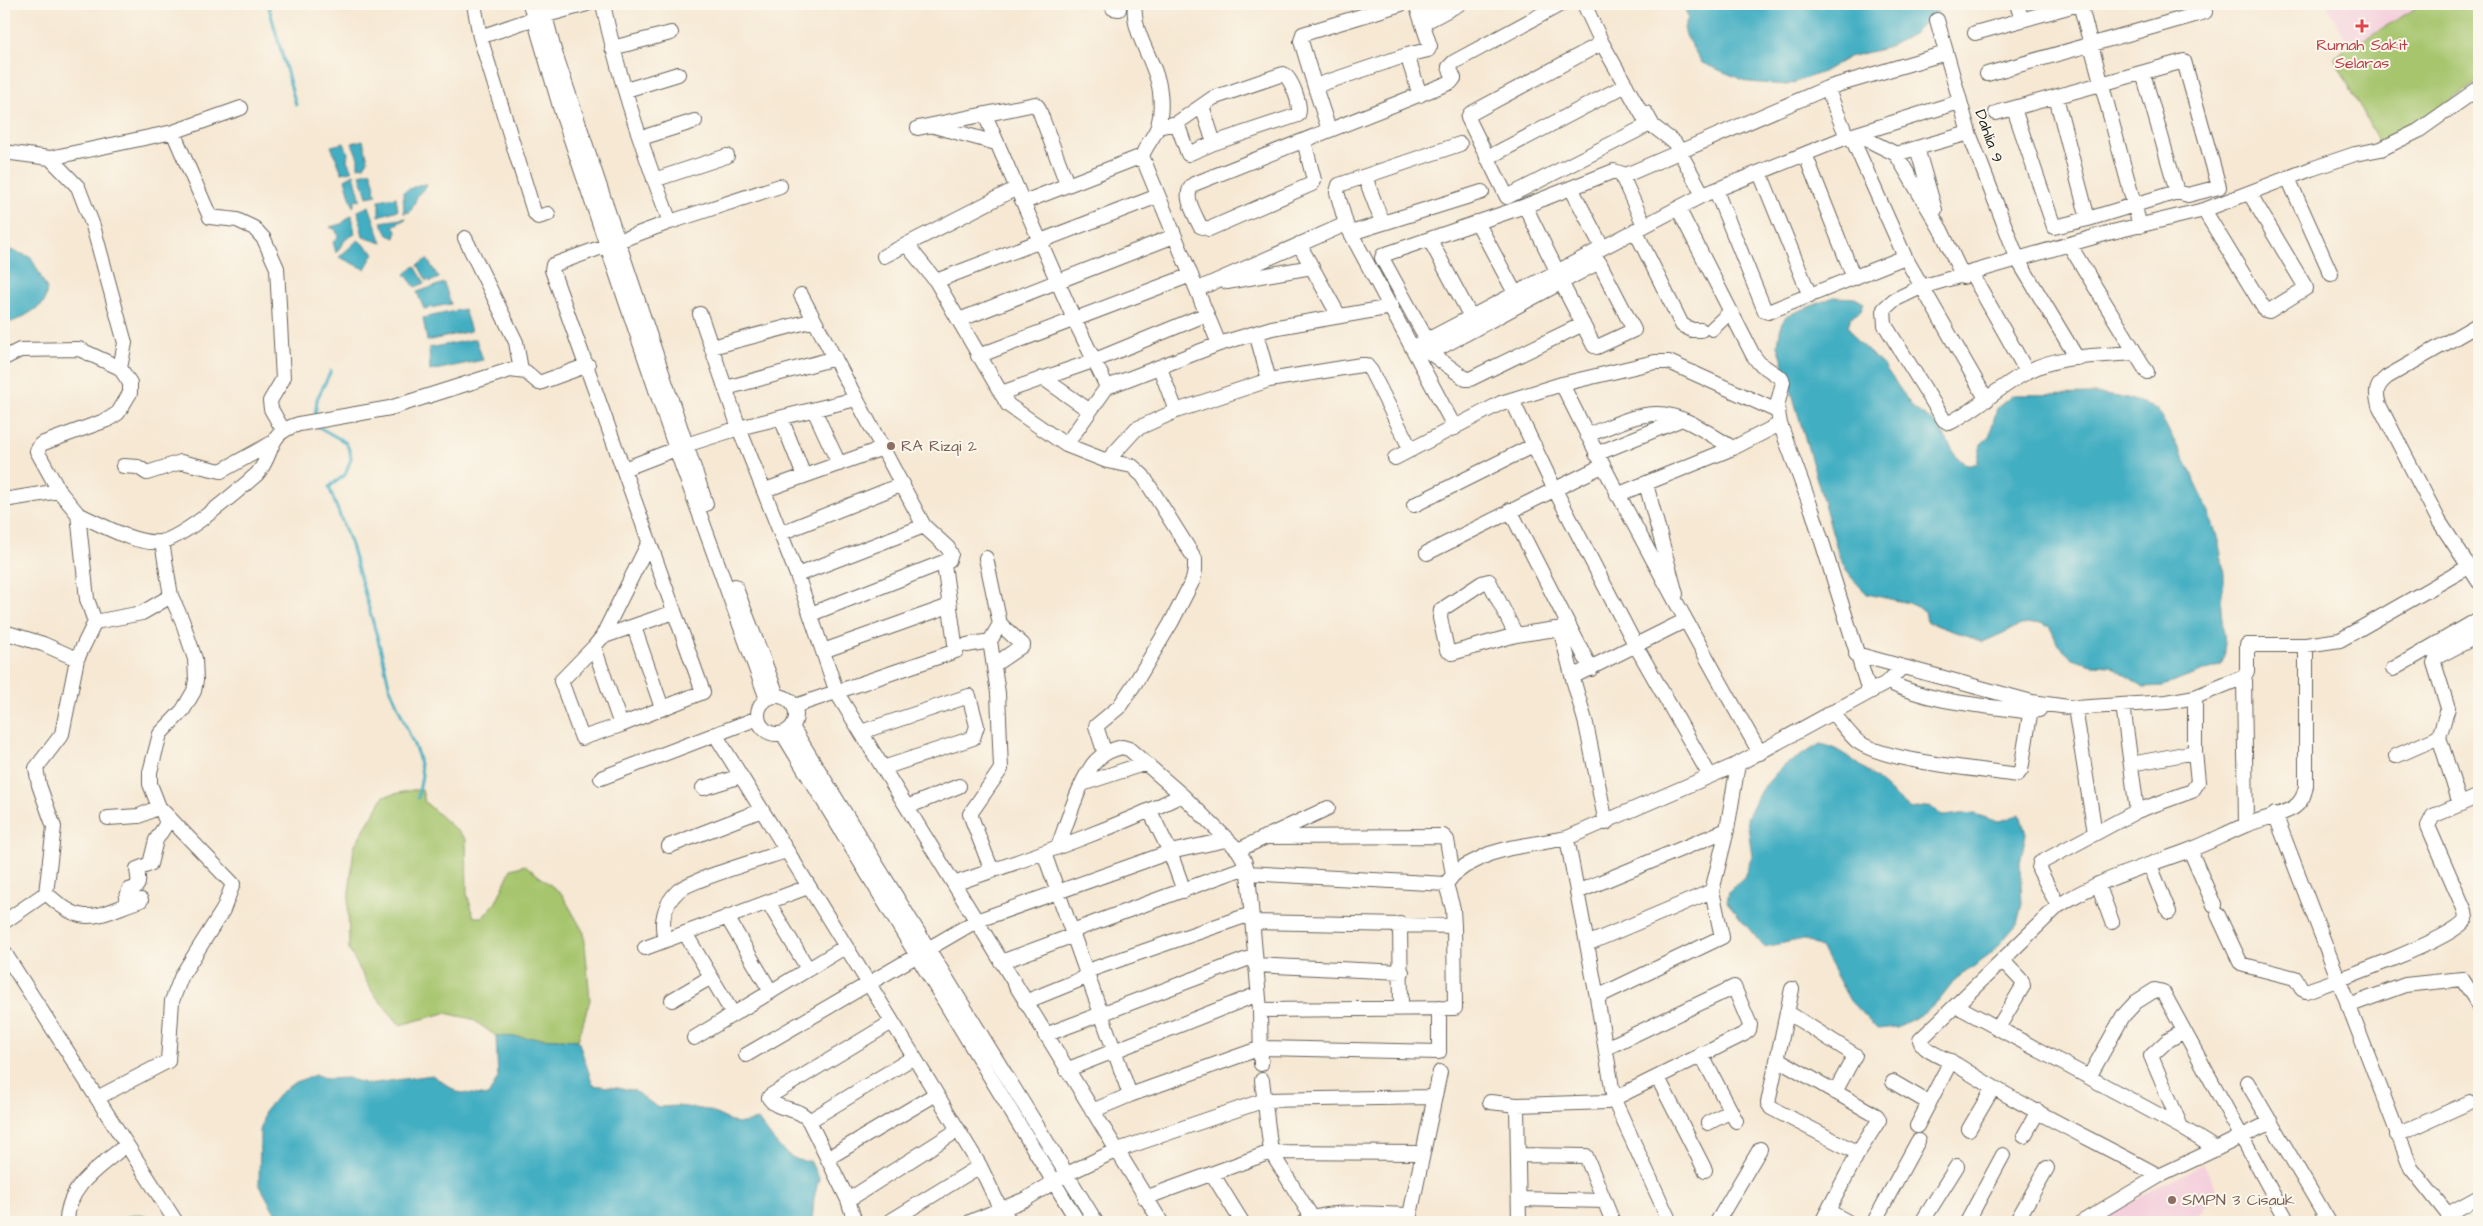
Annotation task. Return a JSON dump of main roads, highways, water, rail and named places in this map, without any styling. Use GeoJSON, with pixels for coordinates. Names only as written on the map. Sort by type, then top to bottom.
{"type":"FeatureCollection","features":[{"type":"Feature","properties":{"kind":"water"},"geometry":{"type":"Polygon","coordinates":[[[1680,4],[1945,4],[1913,34],[1886,48],[1849,57],[1823,72],[1787,85],[1748,82],[1702,63],[1687,38],[1684,28],[1688,18],[1685,8],[1680,4]]]}},
{"type":"Feature","properties":{"kind":"water"},"geometry":{"type":"Polygon","coordinates":[[[363,140],[368,160],[364,166],[358,167],[358,158],[352,143],[363,140]]]}},
{"type":"Feature","properties":{"kind":"water"},"geometry":{"type":"Polygon","coordinates":[[[344,143],[348,153],[347,160],[352,171],[342,173],[331,146],[344,143]]]}},
{"type":"Feature","properties":{"kind":"water"},"geometry":{"type":"Polygon","coordinates":[[[371,171],[374,190],[377,195],[367,197],[360,174],[371,171]]]}},
{"type":"Feature","properties":{"kind":"water"},"geometry":{"type":"Polygon","coordinates":[[[354,174],[360,200],[356,199],[353,207],[345,179],[354,174]]]}},
{"type":"Feature","properties":{"kind":"water"},"geometry":{"type":"Polygon","coordinates":[[[427,184],[418,195],[410,212],[404,213],[403,192],[418,185],[427,184]]]}},
{"type":"Feature","properties":{"kind":"water"},"geometry":{"type":"Polygon","coordinates":[[[396,197],[398,210],[379,216],[379,200],[396,197]]]}},
{"type":"Feature","properties":{"kind":"water"},"geometry":{"type":"Polygon","coordinates":[[[369,206],[382,243],[363,237],[358,211],[369,206]]]}},
{"type":"Feature","properties":{"kind":"water"},"geometry":{"type":"Polygon","coordinates":[[[352,215],[355,234],[346,239],[336,253],[333,242],[338,237],[336,230],[330,227],[341,224],[352,215]]]}},
{"type":"Feature","properties":{"kind":"water"},"geometry":{"type":"Polygon","coordinates":[[[407,218],[393,226],[397,231],[395,238],[388,235],[381,222],[407,218]]]}},
{"type":"Feature","properties":{"kind":"water"},"geometry":{"type":"Polygon","coordinates":[[[4,234],[10,250],[31,257],[47,289],[44,303],[30,313],[4,324],[4,234]]]}},
{"type":"Feature","properties":{"kind":"water"},"geometry":{"type":"Polygon","coordinates":[[[358,240],[374,253],[365,269],[339,257],[358,240]]]}},
{"type":"Feature","properties":{"kind":"water"},"geometry":{"type":"Polygon","coordinates":[[[427,259],[439,278],[430,282],[429,279],[427,281],[418,265],[427,259]]]}},
{"type":"Feature","properties":{"kind":"water"},"geometry":{"type":"Polygon","coordinates":[[[415,266],[425,283],[415,287],[405,274],[415,266]]]}},
{"type":"Feature","properties":{"kind":"water"},"geometry":{"type":"Polygon","coordinates":[[[444,283],[451,304],[424,309],[417,292],[444,283]]]}},
{"type":"Feature","properties":{"kind":"water"},"geometry":{"type":"Polygon","coordinates":[[[1834,297],[1855,298],[1864,303],[1860,312],[1851,317],[1848,326],[1855,339],[1885,367],[1913,408],[1938,425],[1958,459],[1967,464],[1977,464],[1981,444],[1989,437],[1997,408],[2013,395],[2096,394],[2127,398],[2157,409],[2199,488],[2208,509],[2221,552],[2224,583],[2221,605],[2225,652],[2221,665],[2163,686],[2144,687],[2111,666],[2091,665],[2073,659],[2058,645],[2050,627],[2040,623],[2021,625],[1983,642],[1927,622],[1925,611],[1908,603],[1867,594],[1850,576],[1840,559],[1778,345],[1781,325],[1786,316],[1834,297]]]}},
{"type":"Feature","properties":{"kind":"water"},"geometry":{"type":"Polygon","coordinates":[[[464,309],[471,331],[427,341],[423,318],[464,309]]]}},
{"type":"Feature","properties":{"kind":"water"},"geometry":{"type":"Polygon","coordinates":[[[476,339],[483,360],[430,371],[429,348],[476,339]]]}},
{"type":"Feature","properties":{"kind":"water"},"geometry":{"type":"Polygon","coordinates":[[[1820,744],[1842,753],[1854,761],[1910,809],[1930,806],[1942,816],[1974,814],[1996,821],[2005,820],[2020,814],[2026,834],[2020,863],[2022,904],[2017,924],[1990,955],[1956,979],[1938,1002],[1923,1014],[1897,1027],[1877,1029],[1850,1001],[1822,949],[1804,939],[1764,947],[1727,902],[1729,891],[1744,877],[1752,857],[1747,818],[1761,790],[1782,767],[1820,744]]]}},
{"type":"Feature","properties":{"kind":"water"},"geometry":{"type":"Polygon","coordinates":[[[496,1036],[578,1040],[593,1085],[633,1090],[657,1107],[678,1106],[708,1110],[737,1124],[758,1120],[787,1154],[802,1161],[810,1161],[819,1178],[814,1198],[812,1222],[280,1222],[259,1184],[260,1131],[265,1111],[278,1095],[295,1082],[315,1075],[326,1079],[347,1078],[368,1084],[432,1075],[457,1092],[488,1096],[498,1078],[496,1036]]]}},
{"type":"Feature","properties":{"kind":"water"},"geometry":{"type":"Polygon","coordinates":[[[135,1214],[153,1218],[155,1222],[113,1222],[135,1214]]]}},
{"type":"Feature","properties":{"kind":"waterway"},"geometry":{"type":"LineString","coordinates":[[268,4],[296,105]]}},
{"type":"Feature","properties":{"kind":"waterway"},"geometry":{"type":"LineString","coordinates":[[315,417],[317,399],[331,371]]}},
{"type":"Feature","properties":{"kind":"waterway"},"geometry":{"type":"LineString","coordinates":[[317,426],[345,442],[350,451],[351,459],[345,475],[329,487],[351,545],[389,685],[418,755],[422,775],[418,798]]}},
{"type":"Feature","properties":{"kind":"place","name":"Rumah Sakit Selaras"},"geometry":{"type":"Point","coordinates":[2362,26]}},
{"type":"Feature","properties":{"kind":"place","name":"RA Rizqi 2"},"geometry":{"type":"Point","coordinates":[891,446]}},
{"type":"Feature","properties":{"kind":"place","name":"SMPN 3 Cisauk"},"geometry":{"type":"Point","coordinates":[2172,1200]}}]}
